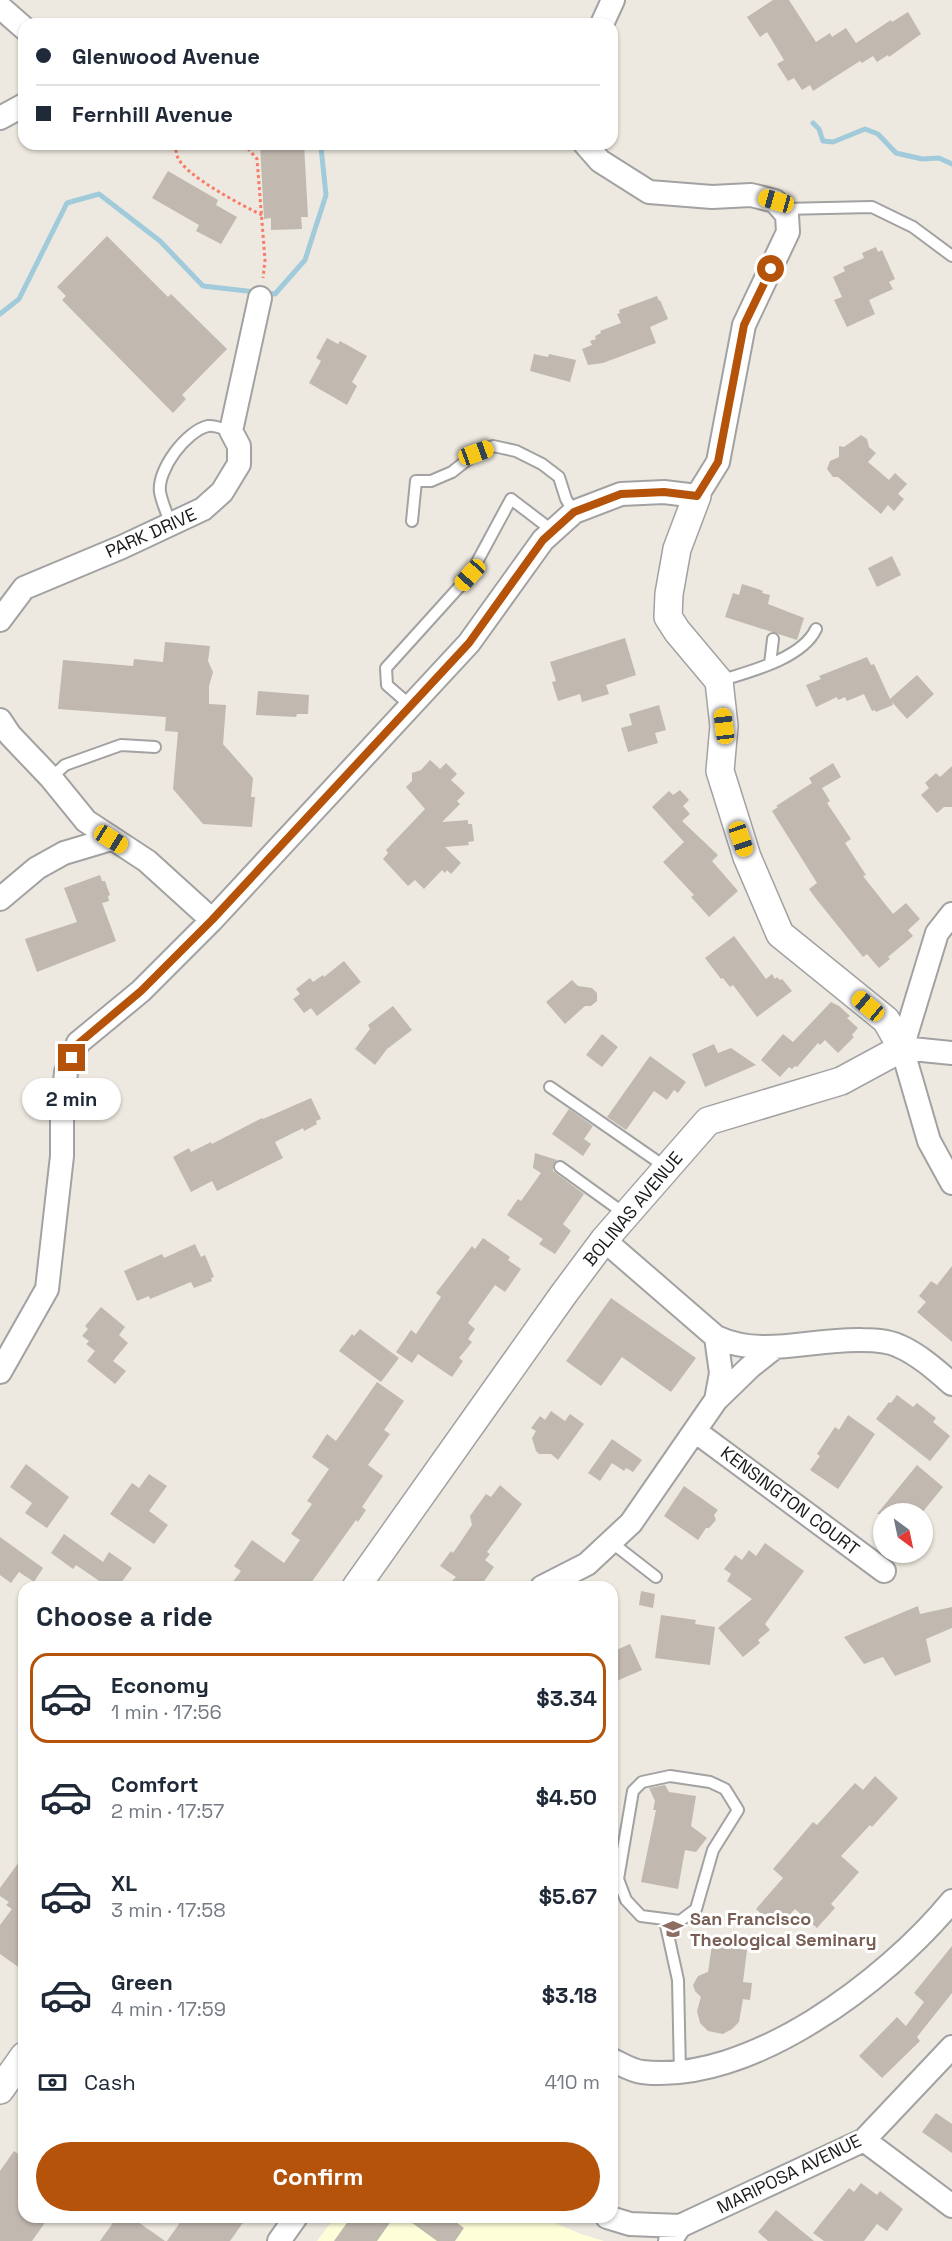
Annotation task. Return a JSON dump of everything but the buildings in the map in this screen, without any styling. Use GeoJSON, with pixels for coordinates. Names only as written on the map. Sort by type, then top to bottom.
{"type":"FeatureCollection","features":[{"type":"Feature","properties":{"kind":"street"},"geometry":{"type":"LineString","coordinates":[[605,18],[613,0]]}},
{"type":"Feature","properties":{"kind":"street"},"geometry":{"type":"LineString","coordinates":[[0,7],[18,23]]}},
{"type":"Feature","properties":{"kind":"street"},"geometry":{"type":"LineString","coordinates":[[0,118],[18,108]]}},
{"type":"Feature","properties":{"kind":"street"},"geometry":{"type":"LineString","coordinates":[[590,150],[600,161],[649,192],[712,197],[751,195],[776,201],[787,215],[788,232],[744,325],[718,462],[697,496],[677,549],[669,594],[668,617],[719,681],[724,726],[720,771],[723,786],[747,857],[780,934],[886,1020],[902,1048],[929,1142],[952,1183]]}},
{"type":"Feature","properties":{"kind":"street","name":"PARK DRIVE"},"geometry":{"type":"LineString","coordinates":[[0,620],[24,588],[122,547],[203,509],[222,492],[239,464],[239,446],[231,431],[261,289]]}},
{"type":"Feature","properties":{"kind":"street"},"geometry":{"type":"LineString","coordinates":[[0,1372],[7,1345],[47,1289],[62,1156],[62,1112],[66,1072],[78,1044],[141,991],[212,920],[469,643],[543,540],[574,512],[621,494],[664,492],[697,496]]}},
{"type":"Feature","properties":{"kind":"street"},"geometry":{"type":"LineString","coordinates":[[0,720],[10,735],[51,778],[86,821],[147,861],[212,920]]}},
{"type":"Feature","properties":{"kind":"street"},"geometry":{"type":"LineString","coordinates":[[0,899],[38,868],[63,853],[111,839]]}},
{"type":"Feature","properties":{"kind":"street"},"geometry":{"type":"LineString","coordinates":[[902,1048],[937,933],[952,914]]}},
{"type":"Feature","properties":{"kind":"street"},"geometry":{"type":"LineString","coordinates":[[902,1048],[952,1053]]}},
{"type":"Feature","properties":{"kind":"street","name":"BOLINAS AVENUE"},"geometry":{"type":"LineString","coordinates":[[360,1581],[604,1240],[708,1121],[841,1081],[902,1048]]}},
{"type":"Feature","properties":{"kind":"street"},"geometry":{"type":"LineString","coordinates":[[604,1240],[716,1336],[742,1347],[774,1348],[850,1340],[873,1340],[898,1345],[933,1367],[952,1384]]}},
{"type":"Feature","properties":{"kind":"street"},"geometry":{"type":"LineString","coordinates":[[716,1336],[721,1373],[716,1400]]}},
{"type":"Feature","properties":{"kind":"street"},"geometry":{"type":"LineString","coordinates":[[554,1581],[587,1564],[631,1523],[716,1400],[750,1367],[774,1348]]}},
{"type":"Feature","properties":{"kind":"street","name":"KENSINGTON COURT"},"geometry":{"type":"LineString","coordinates":[[695,1431],[884,1571]]}},
{"type":"Feature","properties":{"kind":"street"},"geometry":{"type":"LineString","coordinates":[[618,2063],[640,2072],[680,2073],[722,2065],[795,2033],[858,1991],[928,1930],[952,1901]]}},
{"type":"Feature","properties":{"kind":"street","name":"MARIPOSA AVENUE"},"geometry":{"type":"LineString","coordinates":[[675,2234],[864,2140],[952,2046]]}},
{"type":"Feature","properties":{"kind":"street"},"geometry":{"type":"LineString","coordinates":[[0,2090],[18,2064]]}},
{"type":"Feature","properties":{"kind":"street"},"geometry":{"type":"LineString","coordinates":[[864,2140],[952,2205]]}},
{"type":"Feature","properties":{"kind":"street"},"geometry":{"type":"LineString","coordinates":[[618,2220],[675,2234]]}},
{"type":"Feature","properties":{"kind":"street"},"geometry":{"type":"LineString","coordinates":[[279,2241],[292,2223]]}},
{"type":"Feature","properties":{"kind":"lane"},"geometry":{"type":"LineString","coordinates":[[781,209],[872,207],[913,227],[952,256]]}},
{"type":"Feature","properties":{"kind":"lane"},"geometry":{"type":"LineString","coordinates":[[171,524],[160,491],[165,469],[180,446],[196,432],[209,426],[231,431]]}},
{"type":"Feature","properties":{"kind":"lane"},"geometry":{"type":"LineString","coordinates":[[411,521],[416,481],[431,482],[452,472],[476,453],[493,446],[516,451],[542,464],[559,477],[566,499],[574,512]]}},
{"type":"Feature","properties":{"kind":"lane"},"geometry":{"type":"LineString","coordinates":[[411,706],[387,686],[386,668],[470,575],[511,499],[553,531]]}},
{"type":"Feature","properties":{"kind":"lane"},"geometry":{"type":"LineString","coordinates":[[719,681],[758,670],[795,652],[813,636],[816,629]]}},
{"type":"Feature","properties":{"kind":"lane"},"geometry":{"type":"LineString","coordinates":[[770,664],[773,639]]}},
{"type":"Feature","properties":{"kind":"lane"},"geometry":{"type":"LineString","coordinates":[[51,778],[65,765],[121,745],[154,747]]}},
{"type":"Feature","properties":{"kind":"lane"},"geometry":{"type":"LineString","coordinates":[[550,1087],[667,1168]]}},
{"type":"Feature","properties":{"kind":"lane"},"geometry":{"type":"LineString","coordinates":[[560,1167],[627,1215]]}},
{"type":"Feature","properties":{"kind":"lane"},"geometry":{"type":"LineString","coordinates":[[611,1542],[656,1577]]}},
{"type":"Feature","properties":{"kind":"lane"},"geometry":{"type":"LineString","coordinates":[[670,1776],[710,1782],[725,1789],[738,1810],[713,1850],[696,1909],[681,1922],[665,1920],[641,1916],[626,1900],[618,1879],[633,1791],[642,1782],[670,1776]]}},
{"type":"Feature","properties":{"kind":"lane"},"geometry":{"type":"LineString","coordinates":[[665,1920],[678,1980],[680,2073]]}},
{"type":"Feature","properties":{"kind":"path"},"geometry":{"type":"LineString","coordinates":[[176,150],[178,160],[194,174],[240,205],[262,215]]}},
{"type":"Feature","properties":{"kind":"path"},"geometry":{"type":"LineString","coordinates":[[249,150],[257,159],[262,215],[265,260],[261,289]]}},
{"type":"Feature","properties":{"kind":"shaded area"},"geometry":{"type":"Polygon","coordinates":[[[330,2223],[555,2223],[604,2241],[317,2241],[330,2223]]]}},
{"type":"Feature","properties":{"kind":"waterway"},"geometry":{"type":"LineString","coordinates":[[813,123],[819,129],[823,141],[833,142],[865,129],[878,134],[896,153],[922,159],[939,158],[952,164]]}},
{"type":"Feature","properties":{"kind":"waterway"},"geometry":{"type":"LineString","coordinates":[[265,293],[275,294],[305,260],[326,195],[321,150]]}},
{"type":"Feature","properties":{"kind":"waterway"},"geometry":{"type":"LineString","coordinates":[[0,314],[19,299],[67,203],[99,194],[160,241],[203,286],[256,292]]}},
{"type":"Feature","properties":{"kind":"place","name":"San Francisco Theological Seminary"},"geometry":{"type":"Point","coordinates":[673,1929]}},
{"type":"Feature","properties":{"kind":"route"},"geometry":{"type":"LineString","coordinates":[[72,1058],[78,1044],[141,991],[212,920],[469,643],[543,540],[574,512],[621,494],[664,492],[697,496],[718,462],[744,325],[771,269]]}}]}
